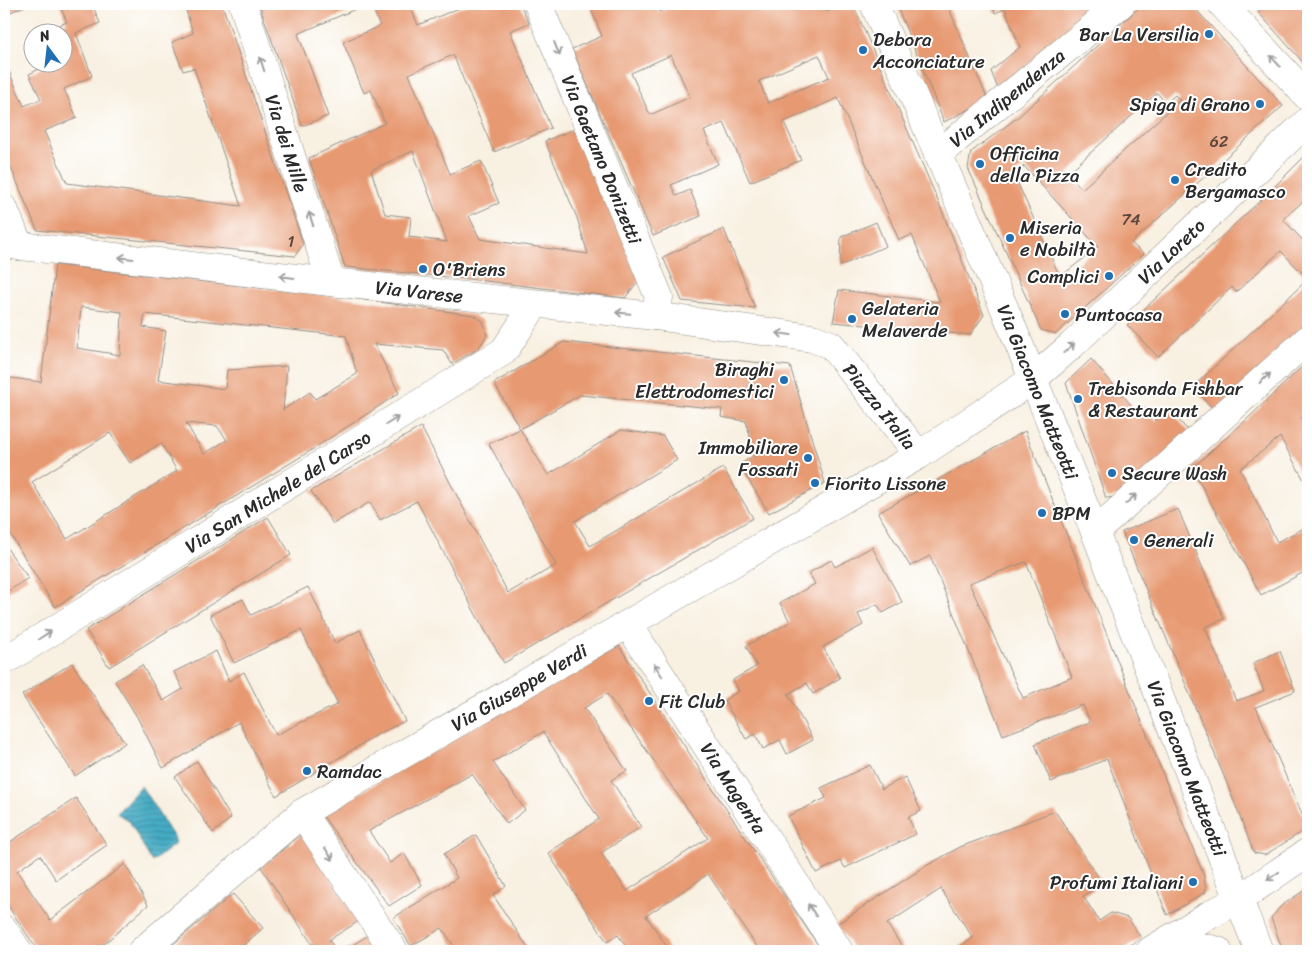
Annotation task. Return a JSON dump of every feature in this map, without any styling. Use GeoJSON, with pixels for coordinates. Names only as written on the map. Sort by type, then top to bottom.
{"type":"FeatureCollection","features":[{"type":"Feature","properties":{"kind":"street","name":"Via dei Mille"},"geometry":{"type":"LineString","coordinates":[[243,4],[331,282]]}},
{"type":"Feature","properties":{"kind":"street","name":"Via Gaetano Donizetti"},"geometry":{"type":"LineString","coordinates":[[538,4],[659,297],[655,316]]}},
{"type":"Feature","properties":{"kind":"street","name":"Via Giacomo Matteotti"},"geometry":{"type":"LineString","coordinates":[[874,4],[1006,312],[1095,532],[1238,900],[1260,951]]}},
{"type":"Feature","properties":{"kind":"street","name":"Via Indipendenza"},"geometry":{"type":"LineString","coordinates":[[938,154],[1121,4]]}},
{"type":"Feature","properties":{"kind":"street"},"geometry":{"type":"LineString","coordinates":[[1222,4],[1308,97]]}},
{"type":"Feature","properties":{"kind":"street","name":"Via Loreto"},"geometry":{"type":"LineString","coordinates":[[1032,380],[1072,345],[1308,121]]}},
{"type":"Feature","properties":{"kind":"street"},"geometry":{"type":"LineString","coordinates":[[4,209],[11,245]]}},
{"type":"Feature","properties":{"kind":"street","name":"Via Varese"},"geometry":{"type":"LineString","coordinates":[[11,245],[331,282],[655,316],[812,338],[831,345]]}},
{"type":"Feature","properties":{"kind":"street","name":"Via San Michele del Carso"},"geometry":{"type":"LineString","coordinates":[[4,661],[504,351],[535,304]]}},
{"type":"Feature","properties":{"kind":"street"},"geometry":{"type":"LineString","coordinates":[[1095,532],[1308,339]]}},
{"type":"Feature","properties":{"kind":"street","name":"Piazza Italia"},"geometry":{"type":"LineString","coordinates":[[831,345],[919,455],[1032,380]]}},
{"type":"Feature","properties":{"kind":"street","name":"Via Giuseppe Verdi"},"geometry":{"type":"LineString","coordinates":[[142,951],[302,813],[919,455]]}},
{"type":"Feature","properties":{"kind":"street","name":"Via Magenta"},"geometry":{"type":"LineString","coordinates":[[628,624],[838,951]]}},
{"type":"Feature","properties":{"kind":"street"},"geometry":{"type":"LineString","coordinates":[[302,813],[394,951]]}},
{"type":"Feature","properties":{"kind":"street"},"geometry":{"type":"LineString","coordinates":[[1154,949],[1211,914],[1238,900],[1308,852]]}},
{"type":"Feature","properties":{"kind":"street"},"geometry":{"type":"LineString","coordinates":[[4,930],[18,951]]}},
{"type":"Feature","properties":{"kind":"street"},"geometry":{"type":"LineString","coordinates":[[1154,949],[1211,949],[1218,951]]}},
{"type":"Feature","properties":{"kind":"water"},"geometry":{"type":"Polygon","coordinates":[[[141,786],[173,836],[175,844],[152,862],[130,822],[117,813],[141,786]]]}},
{"type":"Feature","properties":{"kind":"building"},"geometry":{"type":"Polygon","coordinates":[[[4,4],[29,4],[4,15],[4,4]]]}},
{"type":"Feature","properties":{"kind":"building"},"geometry":{"type":"Polygon","coordinates":[[[59,4],[92,4],[100,23],[76,33],[92,76],[64,89],[77,118],[44,131],[67,183],[241,206],[194,68],[183,71],[172,42],[193,33],[184,4],[222,4],[303,244],[295,256],[37,230],[4,151],[4,60],[24,106],[41,99],[29,74],[33,72],[72,72],[72,22],[67,22],[59,4]]]}},
{"type":"Feature","properties":{"kind":"building"},"geometry":{"type":"Polygon","coordinates":[[[259,4],[367,4],[298,34],[328,116],[302,126],[259,4]]]}},
{"type":"Feature","properties":{"kind":"building"},"geometry":{"type":"Polygon","coordinates":[[[371,4],[409,4],[418,25],[469,4],[520,4],[529,23],[510,31],[551,128],[494,152],[453,55],[409,74],[450,174],[481,161],[499,203],[469,216],[480,239],[588,254],[577,218],[545,141],[577,128],[640,279],[625,298],[468,279],[345,267],[309,158],[385,123],[371,90],[364,93],[343,42],[380,26],[371,4]],[[413,151],[371,170],[385,214],[411,217],[409,237],[447,242],[413,151]]]}},
{"type":"Feature","properties":{"kind":"building"},"geometry":{"type":"Polygon","coordinates":[[[589,4],[656,4],[659,12],[678,4],[823,4],[827,12],[845,4],[853,4],[936,196],[984,315],[970,335],[833,322],[839,290],[940,302],[912,235],[899,240],[838,98],[784,122],[801,160],[750,182],[724,123],[704,131],[718,164],[671,185],[676,196],[690,190],[701,216],[653,236],[572,49],[602,36],[589,4]],[[671,55],[631,73],[650,115],[690,97],[671,55]],[[819,55],[759,81],[768,103],[829,77],[819,55]]]}},
{"type":"Feature","properties":{"kind":"building"},"geometry":{"type":"Polygon","coordinates":[[[896,4],[947,4],[988,100],[944,122],[896,4]]]}},
{"type":"Feature","properties":{"kind":"building"},"geometry":{"type":"Polygon","coordinates":[[[991,4],[1103,4],[998,89],[991,71],[1020,47],[1005,9],[995,13],[991,4]]]}},
{"type":"Feature","properties":{"kind":"building"},"geometry":{"type":"Polygon","coordinates":[[[1143,4],[1191,4],[1283,106],[1131,243],[1144,254],[1056,334],[1041,330],[968,168],[971,152],[1018,117],[1143,4]],[[1157,93],[1068,173],[1082,189],[1180,100],[1175,95],[1166,103],[1157,93]],[[1024,166],[1014,175],[1060,277],[1098,247],[1024,166]]]}},
{"type":"Feature","properties":{"kind":"building"},"geometry":{"type":"Polygon","coordinates":[[[1259,4],[1308,4],[1308,68],[1258,12],[1263,8],[1259,4]]]}},
{"type":"Feature","properties":{"kind":"building"},"geometry":{"type":"Polygon","coordinates":[[[1308,153],[1308,197],[1283,219],[1308,246],[1308,279],[1281,251],[1236,292],[1232,287],[1158,357],[1127,325],[1263,198],[1308,153]]]}},
{"type":"Feature","properties":{"kind":"building"},"geometry":{"type":"Polygon","coordinates":[[[876,222],[886,246],[840,266],[841,237],[876,222]]]}},
{"type":"Feature","properties":{"kind":"building"},"geometry":{"type":"Polygon","coordinates":[[[724,229],[755,308],[682,301],[663,257],[724,229]]]}},
{"type":"Feature","properties":{"kind":"building"},"geometry":{"type":"Polygon","coordinates":[[[55,265],[350,298],[473,315],[483,321],[487,335],[478,349],[452,364],[443,350],[374,344],[399,393],[310,451],[55,607],[4,524],[4,377],[41,382],[55,265]],[[81,307],[77,348],[120,355],[122,312],[81,307]],[[145,314],[143,327],[166,331],[158,380],[225,389],[227,370],[287,366],[283,410],[310,392],[315,399],[357,374],[346,336],[145,314]],[[186,423],[204,454],[227,440],[217,426],[186,423]],[[110,433],[32,482],[67,539],[177,471],[161,443],[130,463],[110,433]]]}},
{"type":"Feature","properties":{"kind":"building"},"geometry":{"type":"Polygon","coordinates":[[[1308,279],[1308,325],[1216,412],[1193,387],[1308,279]]]}},
{"type":"Feature","properties":{"kind":"building"},"geometry":{"type":"Polygon","coordinates":[[[564,342],[790,366],[825,483],[769,513],[739,465],[755,455],[746,421],[721,417],[722,409],[580,395],[520,429],[494,383],[564,342]]]}},
{"type":"Feature","properties":{"kind":"building"},"geometry":{"type":"Polygon","coordinates":[[[1091,359],[1139,414],[1145,408],[1156,421],[1169,409],[1191,434],[1125,496],[1106,498],[1066,383],[1091,359]]]}},
{"type":"Feature","properties":{"kind":"building"},"geometry":{"type":"Polygon","coordinates":[[[1308,361],[1308,413],[1301,418],[1308,430],[1308,487],[1280,437],[1240,469],[1277,542],[1308,526],[1308,570],[1261,595],[1192,468],[1308,361]]]}},
{"type":"Feature","properties":{"kind":"building"},"geometry":{"type":"Polygon","coordinates":[[[421,427],[508,593],[556,565],[489,444],[520,429],[548,475],[621,430],[663,436],[677,460],[575,521],[590,546],[723,468],[753,518],[504,663],[475,613],[417,501],[380,520],[370,502],[333,524],[311,491],[421,427]]]}},
{"type":"Feature","properties":{"kind":"building"},"geometry":{"type":"Polygon","coordinates":[[[1025,431],[1204,876],[1206,892],[1167,915],[1107,759],[1051,782],[1035,744],[1090,722],[1083,705],[1003,735],[930,556],[910,566],[878,513],[1025,431]],[[1026,562],[969,583],[1023,698],[1072,677],[1026,562]]]}},
{"type":"Feature","properties":{"kind":"building"},"geometry":{"type":"Polygon","coordinates":[[[1178,509],[1224,619],[1205,627],[1236,701],[1264,691],[1253,663],[1280,651],[1295,691],[1256,707],[1308,828],[1265,855],[1254,853],[1122,532],[1178,509]]]}},
{"type":"Feature","properties":{"kind":"building"},"geometry":{"type":"Polygon","coordinates":[[[268,517],[291,555],[109,667],[86,630],[268,517]]]}},
{"type":"Feature","properties":{"kind":"building"},"geometry":{"type":"Polygon","coordinates":[[[4,544],[28,578],[4,594],[4,544]]]}},
{"type":"Feature","properties":{"kind":"building"},"geometry":{"type":"Polygon","coordinates":[[[872,547],[902,602],[883,613],[877,604],[858,614],[863,625],[823,647],[840,678],[813,694],[807,683],[788,694],[813,740],[787,754],[780,740],[763,749],[755,734],[746,739],[724,700],[739,691],[733,680],[757,666],[746,646],[790,622],[780,603],[815,584],[809,573],[831,560],[835,567],[872,547]]]}},
{"type":"Feature","properties":{"kind":"building"},"geometry":{"type":"Polygon","coordinates":[[[308,587],[335,643],[360,630],[405,721],[380,733],[276,796],[239,722],[163,768],[137,717],[115,681],[142,665],[163,701],[183,689],[174,672],[216,651],[229,681],[244,672],[276,735],[338,704],[301,630],[234,663],[210,615],[243,599],[251,615],[308,587]]]}},
{"type":"Feature","properties":{"kind":"building"},"geometry":{"type":"Polygon","coordinates":[[[619,646],[822,951],[760,951],[708,874],[646,916],[670,951],[629,951],[618,935],[607,942],[548,853],[599,819],[543,732],[493,762],[525,810],[507,824],[472,774],[369,831],[390,863],[404,853],[422,885],[389,906],[322,815],[471,728],[619,646]],[[607,694],[584,708],[627,771],[611,780],[641,827],[601,853],[627,891],[708,838],[607,694]]]}},
{"type":"Feature","properties":{"kind":"building"},"geometry":{"type":"Polygon","coordinates":[[[72,663],[125,743],[75,776],[22,695],[72,663]]]}},
{"type":"Feature","properties":{"kind":"building"},"geometry":{"type":"Polygon","coordinates":[[[197,761],[231,818],[213,833],[175,777],[197,761]]]}},
{"type":"Feature","properties":{"kind":"building"},"geometry":{"type":"Polygon","coordinates":[[[870,765],[882,789],[905,777],[921,811],[908,817],[916,834],[845,868],[841,861],[816,873],[788,816],[826,798],[821,788],[870,765]]]}},
{"type":"Feature","properties":{"kind":"building"},"geometry":{"type":"Polygon","coordinates":[[[76,798],[107,845],[56,880],[40,855],[17,871],[50,920],[125,864],[148,905],[96,951],[38,951],[4,900],[4,846],[76,798]]]}},
{"type":"Feature","properties":{"kind":"building"},"geometry":{"type":"Polygon","coordinates":[[[1055,811],[1103,884],[1083,896],[1099,921],[1111,913],[1128,918],[1141,938],[1121,951],[953,951],[973,938],[941,889],[887,924],[905,951],[855,951],[837,924],[926,866],[960,847],[1055,811]]]}},
{"type":"Feature","properties":{"kind":"building"},"geometry":{"type":"Polygon","coordinates":[[[302,834],[359,921],[329,940],[337,951],[300,951],[312,944],[261,867],[302,834]]]}},
{"type":"Feature","properties":{"kind":"building"},"geometry":{"type":"Polygon","coordinates":[[[476,835],[506,886],[493,895],[530,951],[457,951],[442,928],[411,946],[393,918],[457,878],[444,854],[476,835]]]}},
{"type":"Feature","properties":{"kind":"building"},"geometry":{"type":"Polygon","coordinates":[[[1308,888],[1308,951],[1283,951],[1271,918],[1281,906],[1308,888]]]}},
{"type":"Feature","properties":{"kind":"building"},"geometry":{"type":"Polygon","coordinates":[[[233,894],[263,928],[237,951],[165,951],[233,894]]]}},
{"type":"Feature","properties":{"kind":"building"},"geometry":{"type":"Polygon","coordinates":[[[370,934],[381,951],[343,951],[370,934]]]}},
{"type":"Feature","properties":{"kind":"place","name":"Bar La Versilia"},"geometry":{"type":"Point","coordinates":[1209,34]}},
{"type":"Feature","properties":{"kind":"place","name":"Debora Acconciature"},"geometry":{"type":"Point","coordinates":[863,50]}},
{"type":"Feature","properties":{"kind":"place","name":"Spiga di Grano"},"geometry":{"type":"Point","coordinates":[1260,104]}},
{"type":"Feature","properties":{"kind":"place","name":"Officina della Pizza"},"geometry":{"type":"Point","coordinates":[980,164]}},
{"type":"Feature","properties":{"kind":"place","name":"Credito Bergamasco"},"geometry":{"type":"Point","coordinates":[1175,180]}},
{"type":"Feature","properties":{"kind":"place","name":"Miseria e Nobiltà"},"geometry":{"type":"Point","coordinates":[1010,238]}},
{"type":"Feature","properties":{"kind":"place","name":"O'Briens"},"geometry":{"type":"Point","coordinates":[423,269]}},
{"type":"Feature","properties":{"kind":"place","name":"Complici"},"geometry":{"type":"Point","coordinates":[1109,276]}},
{"type":"Feature","properties":{"kind":"place","name":"Puntocasa"},"geometry":{"type":"Point","coordinates":[1065,314]}},
{"type":"Feature","properties":{"kind":"place","name":"Gelateria Melaverde"},"geometry":{"type":"Point","coordinates":[852,319]}},
{"type":"Feature","properties":{"kind":"place","name":"Biraghi Elettrodomestici"},"geometry":{"type":"Point","coordinates":[784,380]}},
{"type":"Feature","properties":{"kind":"place","name":"Trebisonda Fishbar & Restaurant"},"geometry":{"type":"Point","coordinates":[1078,399]}},
{"type":"Feature","properties":{"kind":"place","name":"Immobiliare Fossati"},"geometry":{"type":"Point","coordinates":[808,458]}},
{"type":"Feature","properties":{"kind":"place","name":"Secure Wash"},"geometry":{"type":"Point","coordinates":[1112,473]}},
{"type":"Feature","properties":{"kind":"place","name":"Fiorito Lissone"},"geometry":{"type":"Point","coordinates":[815,483]}},
{"type":"Feature","properties":{"kind":"place","name":"BPM"},"geometry":{"type":"Point","coordinates":[1042,513]}},
{"type":"Feature","properties":{"kind":"place","name":"Generali"},"geometry":{"type":"Point","coordinates":[1134,540]}},
{"type":"Feature","properties":{"kind":"place","name":"Fit Club"},"geometry":{"type":"Point","coordinates":[649,701]}},
{"type":"Feature","properties":{"kind":"place","name":"Ramdac"},"geometry":{"type":"Point","coordinates":[307,771]}},
{"type":"Feature","properties":{"kind":"place","name":"Profumi Italiani"},"geometry":{"type":"Point","coordinates":[1193,882]}}]}
